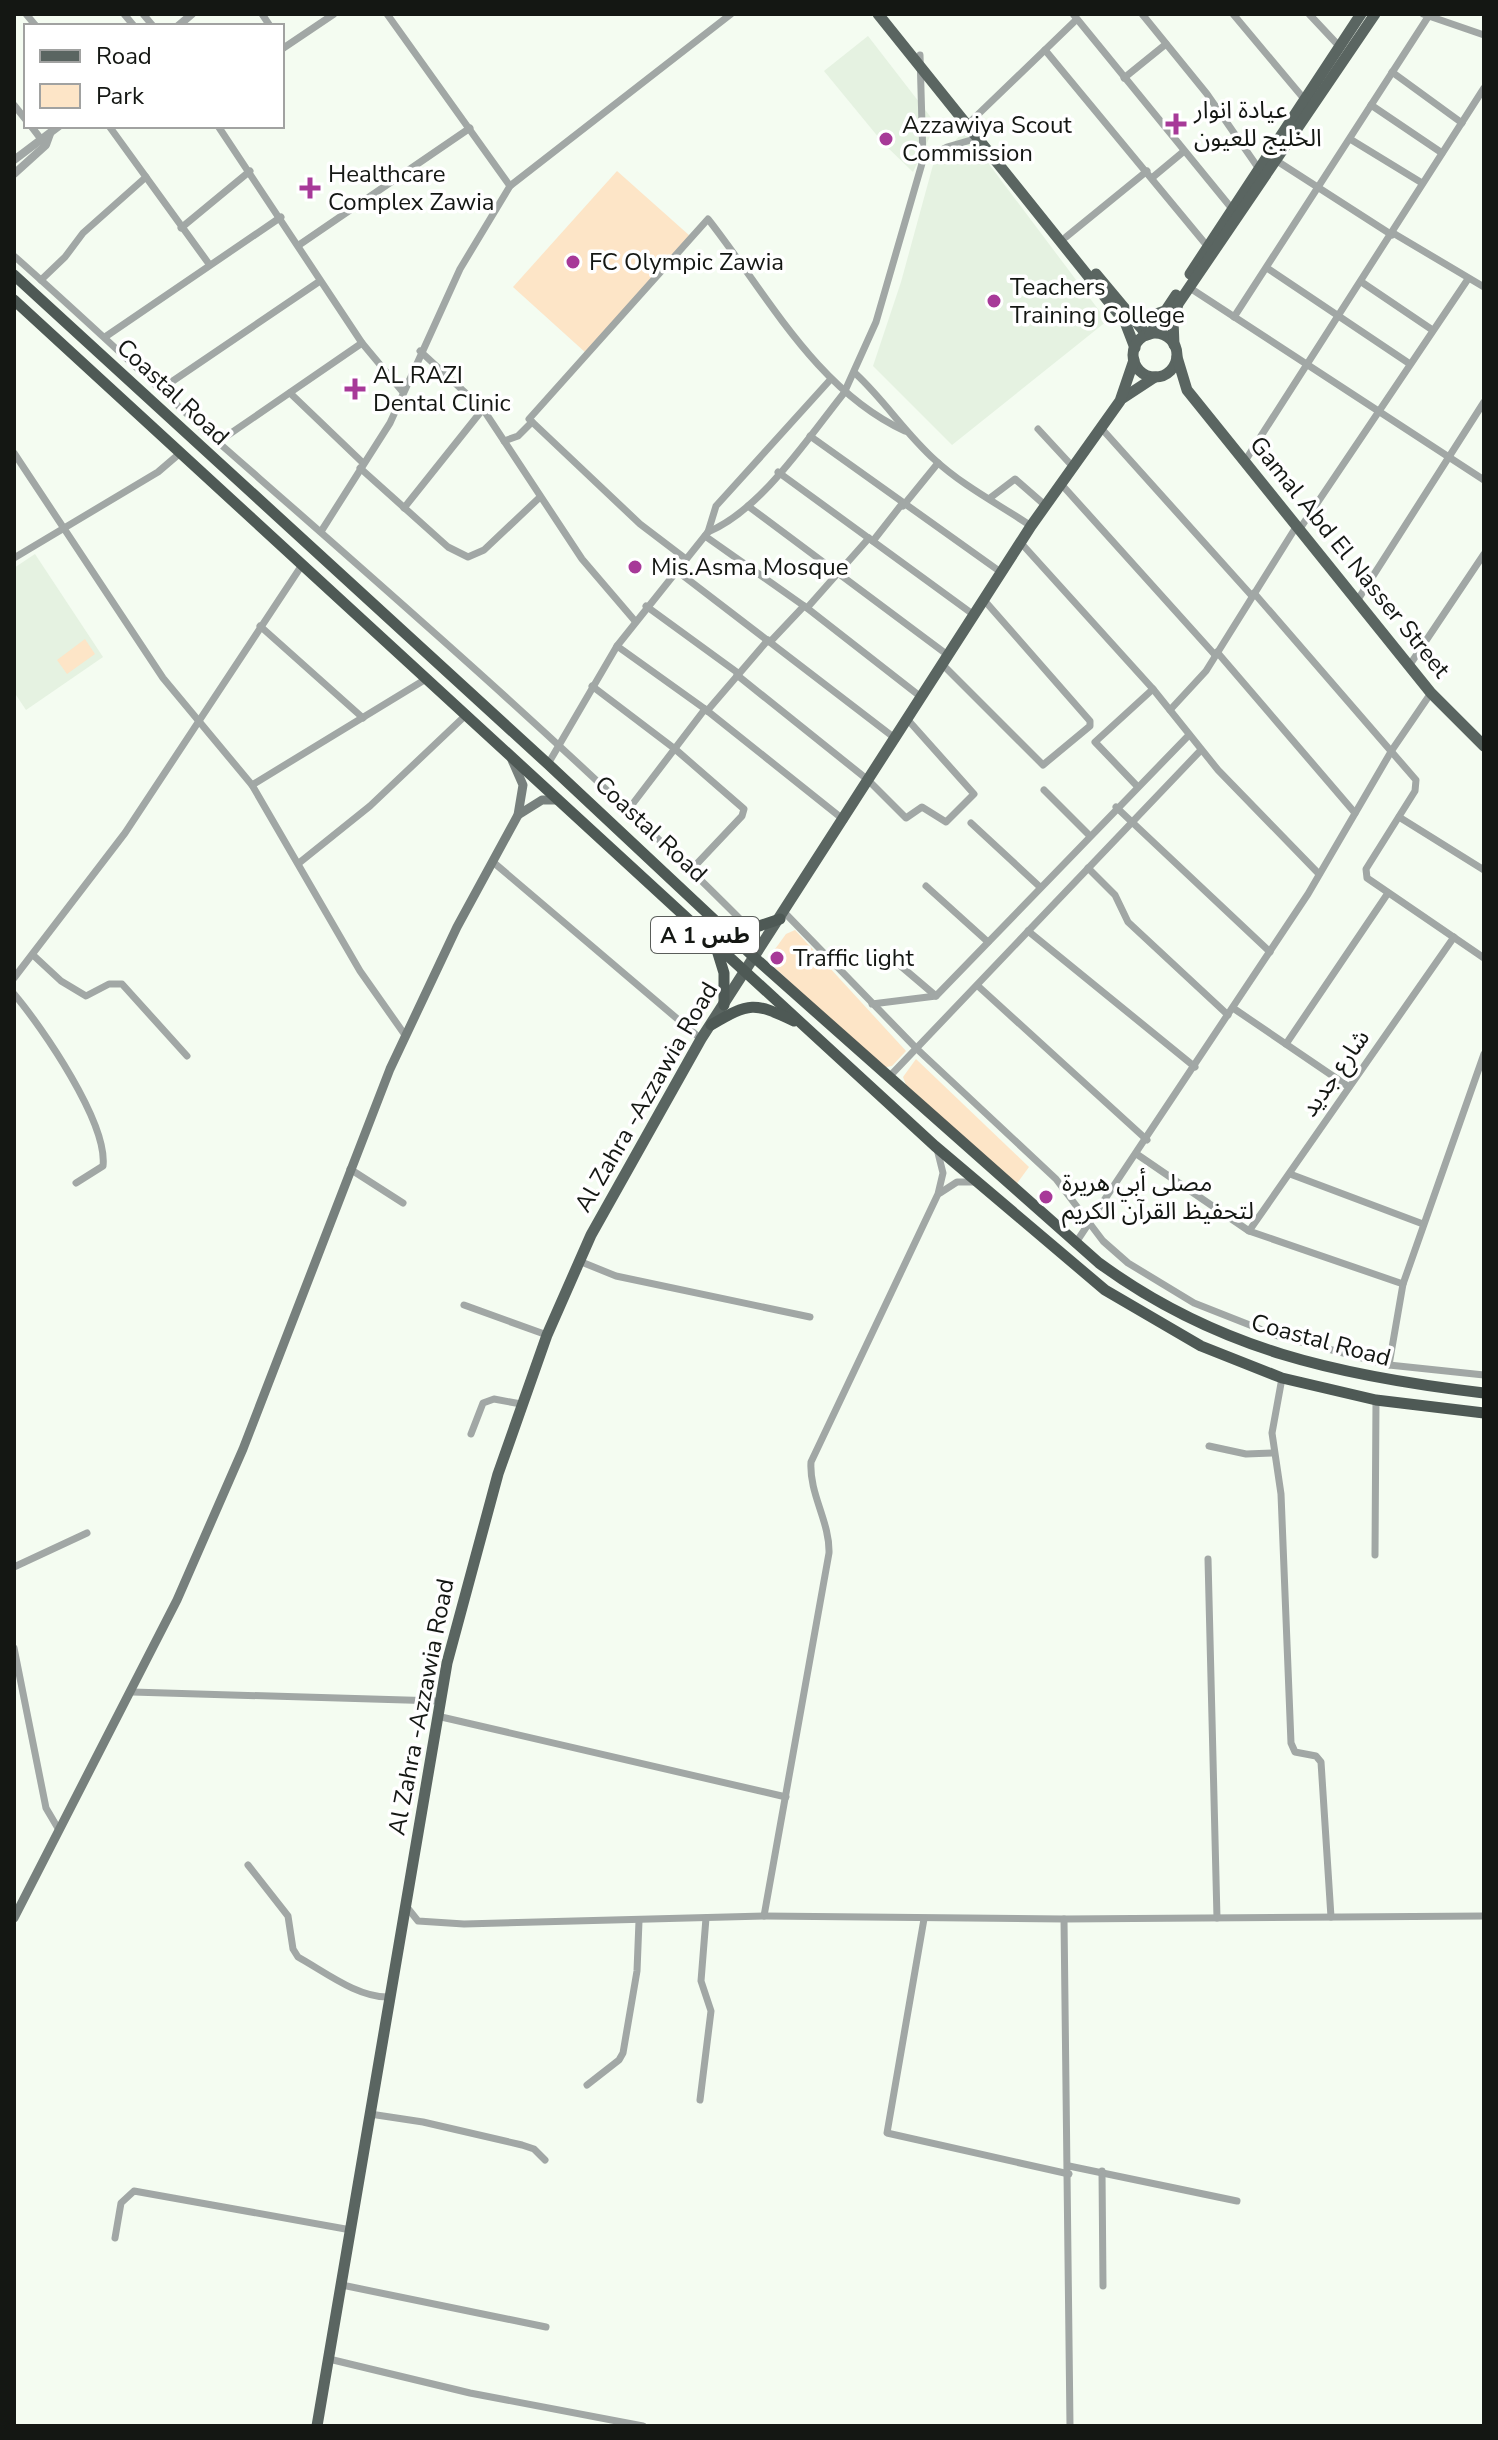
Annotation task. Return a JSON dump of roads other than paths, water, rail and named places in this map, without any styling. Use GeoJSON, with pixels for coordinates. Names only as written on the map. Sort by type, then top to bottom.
{"type":"FeatureCollection","features":[{"type":"Feature","properties":{"kind":"highway","name":"Coastal Road"},"geometry":{"type":"LineString","coordinates":[[14,275],[755,958],[1075,1244],[1154,1300],[1256,1348],[1359,1376],[1484,1393]]}},
{"type":"Feature","properties":{"kind":"highway","name":"Coastal Road"},"geometry":{"type":"LineString","coordinates":[[14,300],[935,1146],[1074,1265],[1142,1313],[1201,1346],[1282,1378],[1376,1400],[1484,1413]]}},
{"type":"Feature","properties":{"kind":"highway"},"geometry":{"type":"LineString","coordinates":[[715,920],[750,929],[782,915]]}},
{"type":"Feature","properties":{"kind":"highway"},"geometry":{"type":"LineString","coordinates":[[714,943],[724,973],[724,1005]]}},
{"type":"Feature","properties":{"kind":"highway"},"geometry":{"type":"LineString","coordinates":[[711,1025],[739,1008],[754,1005],[804,1025]]}},
{"type":"Feature","properties":{"kind":"main road"},"geometry":{"type":"LineString","coordinates":[[878,14],[1128,313],[1149,335],[1162,335],[1175,351]]}},
{"type":"Feature","properties":{"kind":"main road"},"geometry":{"type":"LineString","coordinates":[[887,14],[919,61]]}},
{"type":"Feature","properties":{"kind":"main road"},"geometry":{"type":"LineString","coordinates":[[1120,401],[1134,354],[1361,14]]}},
{"type":"Feature","properties":{"kind":"main road"},"geometry":{"type":"LineString","coordinates":[[1120,401],[1172,369],[1175,312],[1375,14]]}},
{"type":"Feature","properties":{"kind":"main road"},"geometry":{"type":"LineString","coordinates":[[969,123],[1125,322],[1142,372],[1158,377]]}},
{"type":"Feature","properties":{"kind":"main road"},"geometry":{"type":"LineString","coordinates":[[1128,313],[1147,317],[1165,311]]}},
{"type":"Feature","properties":{"kind":"main road","name":"Gamal Abd El Nasser Street"},"geometry":{"type":"LineString","coordinates":[[1175,351],[1187,390],[1431,693],[1482,744]]}},
{"type":"Feature","properties":{"kind":"main road","name":"Gamal Abd El Nasser Street"},"geometry":{"type":"LineString","coordinates":[[1158,377],[1187,390]]}},
{"type":"Feature","properties":{"kind":"main road","name":"Al Zahra -Azzawia Road"},"geometry":{"type":"LineString","coordinates":[[317,2426],[439,1701],[477,1545],[521,1404],[547,1335],[578,1261],[640,1143],[701,1039],[1031,526],[1120,401]]}},
{"type":"Feature","properties":{"kind":"main road"},"geometry":{"type":"LineString","coordinates":[[14,1918],[132,1692],[222,1500],[405,1035],[457,927],[518,815],[523,785],[510,755]]}},
{"type":"Feature","properties":{"kind":"main road"},"geometry":{"type":"LineString","coordinates":[[518,815],[542,800],[559,800]]}},
{"type":"Feature","properties":{"kind":"street"},"geometry":{"type":"LineString","coordinates":[[284,47],[334,14]]}},
{"type":"Feature","properties":{"kind":"street"},"geometry":{"type":"LineString","coordinates":[[387,14],[510,186]]}},
{"type":"Feature","properties":{"kind":"street"},"geometry":{"type":"LineString","coordinates":[[322,530],[390,423],[420,351],[460,269],[510,186],[731,14]]}},
{"type":"Feature","properties":{"kind":"street"},"geometry":{"type":"LineString","coordinates":[[1142,14],[1207,94],[1259,169]]}},
{"type":"Feature","properties":{"kind":"street"},"geometry":{"type":"LineString","coordinates":[[1233,14],[1305,100]]}},
{"type":"Feature","properties":{"kind":"street"},"geometry":{"type":"LineString","coordinates":[[1309,14],[1339,46]]}},
{"type":"Feature","properties":{"kind":"street"},"geometry":{"type":"LineString","coordinates":[[1234,317],[1320,189],[1426,16],[1482,34],[1484,22]]}},
{"type":"Feature","properties":{"kind":"street"},"geometry":{"type":"LineString","coordinates":[[969,123],[1045,50],[1074,17],[1233,210]]}},
{"type":"Feature","properties":{"kind":"street"},"geometry":{"type":"LineString","coordinates":[[1124,78],[1166,44]]}},
{"type":"Feature","properties":{"kind":"street"},"geometry":{"type":"LineString","coordinates":[[1045,50],[1208,247]]}},
{"type":"Feature","properties":{"kind":"street"},"geometry":{"type":"LineString","coordinates":[[707,534],[730,523],[748,506],[810,436],[856,374],[883,299],[923,160],[919,61]]}},
{"type":"Feature","properties":{"kind":"street"},"geometry":{"type":"LineString","coordinates":[[1392,72],[1462,123]]}},
{"type":"Feature","properties":{"kind":"street"},"geometry":{"type":"LineString","coordinates":[[1245,461],[1363,283],[1422,183],[1484,88]]}},
{"type":"Feature","properties":{"kind":"street"},"geometry":{"type":"LineString","coordinates":[[1371,105],[1442,153]]}},
{"type":"Feature","properties":{"kind":"street"},"geometry":{"type":"LineString","coordinates":[[32,128],[43,142]]}},
{"type":"Feature","properties":{"kind":"street"},"geometry":{"type":"LineString","coordinates":[[14,174],[57,128]]}},
{"type":"Feature","properties":{"kind":"street"},"geometry":{"type":"LineString","coordinates":[[110,128],[209,264]]}},
{"type":"Feature","properties":{"kind":"street"},"geometry":{"type":"LineString","coordinates":[[219,128],[362,343],[402,391]]}},
{"type":"Feature","properties":{"kind":"street"},"geometry":{"type":"LineString","coordinates":[[299,245],[470,128]]}},
{"type":"Feature","properties":{"kind":"street"},"geometry":{"type":"LineString","coordinates":[[923,160],[947,147],[978,138]]}},
{"type":"Feature","properties":{"kind":"street"},"geometry":{"type":"LineString","coordinates":[[1350,139],[1422,183]]}},
{"type":"Feature","properties":{"kind":"street"},"geometry":{"type":"LineString","coordinates":[[14,160],[43,142]]}},
{"type":"Feature","properties":{"kind":"street"},"geometry":{"type":"LineString","coordinates":[[1066,237],[1183,152]]}},
{"type":"Feature","properties":{"kind":"street"},"geometry":{"type":"LineString","coordinates":[[1277,161],[1392,234],[1484,287]]}},
{"type":"Feature","properties":{"kind":"street"},"geometry":{"type":"LineString","coordinates":[[181,228],[250,171]]}},
{"type":"Feature","properties":{"kind":"street"},"geometry":{"type":"LineString","coordinates":[[41,280],[65,257],[83,233],[146,177]]}},
{"type":"Feature","properties":{"kind":"street"},"geometry":{"type":"LineString","coordinates":[[105,337],[281,217]]}},
{"type":"Feature","properties":{"kind":"street"},"geometry":{"type":"LineString","coordinates":[[686,559],[640,524],[532,422],[530,416],[708,219],[830,380],[844,393],[905,431],[938,463],[1031,526]]}},
{"type":"Feature","properties":{"kind":"street"},"geometry":{"type":"LineString","coordinates":[[14,256],[218,442],[322,530],[628,810],[750,929]]}},
{"type":"Feature","properties":{"kind":"street"},"geometry":{"type":"LineString","coordinates":[[1267,268],[1410,364]]}},
{"type":"Feature","properties":{"kind":"street"},"geometry":{"type":"LineString","coordinates":[[1170,710],[1197,683],[1431,329],[1468,279]]}},
{"type":"Feature","properties":{"kind":"street"},"geometry":{"type":"LineString","coordinates":[[161,389],[320,281]]}},
{"type":"Feature","properties":{"kind":"street"},"geometry":{"type":"LineString","coordinates":[[1363,283],[1431,329]]}},
{"type":"Feature","properties":{"kind":"street"},"geometry":{"type":"LineString","coordinates":[[1190,288],[1484,480]]}},
{"type":"Feature","properties":{"kind":"street"},"geometry":{"type":"LineString","coordinates":[[218,442],[362,343]]}},
{"type":"Feature","properties":{"kind":"street"},"geometry":{"type":"LineString","coordinates":[[420,351],[483,409],[539,498],[609,594],[635,621]]}},
{"type":"Feature","properties":{"kind":"street"},"geometry":{"type":"LineString","coordinates":[[856,374],[893,411],[905,431]]}},
{"type":"Feature","properties":{"kind":"street"},"geometry":{"type":"LineString","coordinates":[[548,764],[617,646],[646,606],[707,534],[716,506],[830,380]]}},
{"type":"Feature","properties":{"kind":"street"},"geometry":{"type":"LineString","coordinates":[[290,393],[404,508],[448,547],[468,557],[484,550],[539,498]]}},
{"type":"Feature","properties":{"kind":"street"},"geometry":{"type":"LineString","coordinates":[[1357,601],[1484,402]]}},
{"type":"Feature","properties":{"kind":"street"},"geometry":{"type":"LineString","coordinates":[[404,508],[483,409]]}},
{"type":"Feature","properties":{"kind":"street"},"geometry":{"type":"LineString","coordinates":[[504,441],[518,436],[532,422]]}},
{"type":"Feature","properties":{"kind":"street"},"geometry":{"type":"LineString","coordinates":[[1038,429],[1074,468]]}},
{"type":"Feature","properties":{"kind":"street"},"geometry":{"type":"LineString","coordinates":[[1102,429],[1392,750],[1417,784],[1365,872],[1367,878],[1484,958]]}},
{"type":"Feature","properties":{"kind":"street"},"geometry":{"type":"LineString","coordinates":[[810,436],[902,505],[1002,573]]}},
{"type":"Feature","properties":{"kind":"street"},"geometry":{"type":"LineString","coordinates":[[14,453],[163,678],[252,785],[367,982],[405,1035]]}},
{"type":"Feature","properties":{"kind":"street"},"geometry":{"type":"LineString","coordinates":[[14,558],[62,526],[147,478],[179,454]]}},
{"type":"Feature","properties":{"kind":"street"},"geometry":{"type":"LineString","coordinates":[[628,810],[737,674],[871,539],[938,463]]}},
{"type":"Feature","properties":{"kind":"street"},"geometry":{"type":"LineString","coordinates":[[778,472],[974,615]]}},
{"type":"Feature","properties":{"kind":"street"},"geometry":{"type":"LineString","coordinates":[[990,498],[1015,479],[1047,506]]}},
{"type":"Feature","properties":{"kind":"street"},"geometry":{"type":"LineString","coordinates":[[1062,485],[1355,813]]}},
{"type":"Feature","properties":{"kind":"street"},"geometry":{"type":"LineString","coordinates":[[748,506],[839,571],[946,661],[1043,765],[1090,726],[1090,721],[984,600]]}},
{"type":"Feature","properties":{"kind":"street"},"geometry":{"type":"LineString","coordinates":[[707,534],[922,698]]}},
{"type":"Feature","properties":{"kind":"street"},"geometry":{"type":"LineString","coordinates":[[1021,543],[1153,689],[1201,750],[1319,874]]}},
{"type":"Feature","properties":{"kind":"street"},"geometry":{"type":"LineString","coordinates":[[1409,666],[1484,554]]}},
{"type":"Feature","properties":{"kind":"street"},"geometry":{"type":"LineString","coordinates":[[14,978],[125,833],[302,565]]}},
{"type":"Feature","properties":{"kind":"street"},"geometry":{"type":"LineString","coordinates":[[677,571],[896,739]]}},
{"type":"Feature","properties":{"kind":"street"},"geometry":{"type":"LineString","coordinates":[[646,606],[737,674],[868,780],[907,818],[922,807],[946,822],[974,796],[908,720]]}},
{"type":"Feature","properties":{"kind":"street"},"geometry":{"type":"LineString","coordinates":[[260,626],[363,718]]}},
{"type":"Feature","properties":{"kind":"street"},"geometry":{"type":"LineString","coordinates":[[617,646],[706,710],[844,820]]}},
{"type":"Feature","properties":{"kind":"street"},"geometry":{"type":"LineString","coordinates":[[252,785],[426,679]]}},
{"type":"Feature","properties":{"kind":"street"},"geometry":{"type":"LineString","coordinates":[[592,686],[675,749],[745,811],[691,870]]}},
{"type":"Feature","properties":{"kind":"street"},"geometry":{"type":"LineString","coordinates":[[1137,786],[1095,742],[1153,689]]}},
{"type":"Feature","properties":{"kind":"street"},"geometry":{"type":"LineString","coordinates":[[1075,1244],[1138,1155],[1270,952],[1392,750],[1431,693]]}},
{"type":"Feature","properties":{"kind":"street"},"geometry":{"type":"LineString","coordinates":[[299,863],[370,806],[467,714]]}},
{"type":"Feature","properties":{"kind":"street"},"geometry":{"type":"LineString","coordinates":[[1482,744],[1484,729]]}},
{"type":"Feature","properties":{"kind":"street"},"geometry":{"type":"LineString","coordinates":[[872,1004],[936,996],[1189,735]]}},
{"type":"Feature","properties":{"kind":"street"},"geometry":{"type":"LineString","coordinates":[[889,1077],[1201,750]]}},
{"type":"Feature","properties":{"kind":"street"},"geometry":{"type":"LineString","coordinates":[[1044,790],[1090,836]]}},
{"type":"Feature","properties":{"kind":"street"},"geometry":{"type":"LineString","coordinates":[[1116,807],[1270,952]]}},
{"type":"Feature","properties":{"kind":"street"},"geometry":{"type":"LineString","coordinates":[[1399,817],[1484,870]]}},
{"type":"Feature","properties":{"kind":"street"},"geometry":{"type":"LineString","coordinates":[[971,823],[1040,887]]}},
{"type":"Feature","properties":{"kind":"street"},"geometry":{"type":"LineString","coordinates":[[493,862],[701,1039]]}},
{"type":"Feature","properties":{"kind":"street"},"geometry":{"type":"LineString","coordinates":[[1088,868],[1115,895],[1128,922],[1231,1012],[1286,1044],[1349,1087]]}},
{"type":"Feature","properties":{"kind":"street"},"geometry":{"type":"LineString","coordinates":[[926,886],[988,942]]}},
{"type":"Feature","properties":{"kind":"street"},"geometry":{"type":"LineString","coordinates":[[1286,1044],[1388,893]]}},
{"type":"Feature","properties":{"kind":"street"},"geometry":{"type":"LineString","coordinates":[[782,915],[917,1049],[1056,1179],[1090,1225],[1128,1263],[1194,1303],[1275,1335],[1389,1365],[1484,1375]]}},
{"type":"Feature","properties":{"kind":"street"},"geometry":{"type":"LineString","coordinates":[[1028,931],[1195,1067]]}},
{"type":"Feature","properties":{"kind":"street","name":"شارع جديد"},"geometry":{"type":"LineString","coordinates":[[1249,1231],[1454,937]]}},
{"type":"Feature","properties":{"kind":"street"},"geometry":{"type":"LineString","coordinates":[[33,955],[61,981],[86,996],[109,984],[122,984],[187,1056]]}},
{"type":"Feature","properties":{"kind":"street"},"geometry":{"type":"LineString","coordinates":[[896,962],[936,996]]}},
{"type":"Feature","properties":{"kind":"street"},"geometry":{"type":"LineString","coordinates":[[978,986],[1147,1140]]}},
{"type":"Feature","properties":{"kind":"street"},"geometry":{"type":"LineString","coordinates":[[14,994],[58,1052],[103,1147],[103,1166],[76,1183]]}},
{"type":"Feature","properties":{"kind":"street"},"geometry":{"type":"LineString","coordinates":[[1389,1365],[1403,1284],[1484,1054]]}},
{"type":"Feature","properties":{"kind":"street"},"geometry":{"type":"LineString","coordinates":[[764,1916],[829,1553],[827,1532],[813,1485],[811,1462],[938,1194],[943,1173],[935,1146]]}},
{"type":"Feature","properties":{"kind":"street"},"geometry":{"type":"LineString","coordinates":[[1138,1155],[1249,1231],[1403,1284]]}},
{"type":"Feature","properties":{"kind":"street"},"geometry":{"type":"LineString","coordinates":[[350,1169],[403,1203]]}},
{"type":"Feature","properties":{"kind":"street"},"geometry":{"type":"LineString","coordinates":[[1290,1174],[1423,1224]]}},
{"type":"Feature","properties":{"kind":"street"},"geometry":{"type":"LineString","coordinates":[[938,1194],[957,1182],[976,1182]]}},
{"type":"Feature","properties":{"kind":"street"},"geometry":{"type":"LineString","coordinates":[[578,1261],[616,1276],[810,1317]]}},
{"type":"Feature","properties":{"kind":"street"},"geometry":{"type":"LineString","coordinates":[[464,1305],[547,1335]]}},
{"type":"Feature","properties":{"kind":"street"},"geometry":{"type":"LineString","coordinates":[[1282,1378],[1273,1422],[1273,1453],[1281,1494],[1291,1743],[1295,1752],[1311,1754],[1321,1762],[1331,1917]]}},
{"type":"Feature","properties":{"kind":"street"},"geometry":{"type":"LineString","coordinates":[[471,1434],[483,1403],[494,1399],[521,1404]]}},
{"type":"Feature","properties":{"kind":"street"},"geometry":{"type":"LineString","coordinates":[[1375,1555],[1376,1400]]}},
{"type":"Feature","properties":{"kind":"street"},"geometry":{"type":"LineString","coordinates":[[1209,1446],[1246,1454],[1273,1453]]}},
{"type":"Feature","properties":{"kind":"street"},"geometry":{"type":"LineString","coordinates":[[14,1567],[87,1533]]}},
{"type":"Feature","properties":{"kind":"street"},"geometry":{"type":"LineString","coordinates":[[1208,1559],[1217,1918]]}},
{"type":"Feature","properties":{"kind":"street"},"geometry":{"type":"LineString","coordinates":[[14,1648],[18,1688],[46,1808],[59,1830]]}},
{"type":"Feature","properties":{"kind":"street"},"geometry":{"type":"LineString","coordinates":[[132,1692],[439,1701]]}},
{"type":"Feature","properties":{"kind":"street"},"geometry":{"type":"LineString","coordinates":[[437,1716],[786,1797]]}},
{"type":"Feature","properties":{"kind":"street"},"geometry":{"type":"LineString","coordinates":[[248,1865],[288,1916],[293,1949],[298,1957],[359,1992],[389,1997]]}},
{"type":"Feature","properties":{"kind":"street"},"geometry":{"type":"LineString","coordinates":[[405,1906],[418,1921],[439,1923],[764,1916],[1064,1919],[1484,1916]]}},
{"type":"Feature","properties":{"kind":"street"},"geometry":{"type":"LineString","coordinates":[[700,2100],[711,2011],[701,1981],[706,1918]]}},
{"type":"Feature","properties":{"kind":"street"},"geometry":{"type":"LineString","coordinates":[[924,1919],[887,2133],[1069,2170],[1102,2171],[1237,2201]]}},
{"type":"Feature","properties":{"kind":"street"},"geometry":{"type":"LineString","coordinates":[[1064,1919],[1070,2426]]}},
{"type":"Feature","properties":{"kind":"street"},"geometry":{"type":"LineString","coordinates":[[587,2085],[619,2060],[623,2053],[637,1971],[639,1921]]}},
{"type":"Feature","properties":{"kind":"street"},"geometry":{"type":"LineString","coordinates":[[370,2114],[448,2126],[522,2145],[534,2149],[545,2160]]}},
{"type":"Feature","properties":{"kind":"street"},"geometry":{"type":"LineString","coordinates":[[1102,2171],[1103,2286]]}},
{"type":"Feature","properties":{"kind":"street"},"geometry":{"type":"LineString","coordinates":[[115,2238],[121,2203],[134,2191],[351,2230]]}},
{"type":"Feature","properties":{"kind":"street"},"geometry":{"type":"LineString","coordinates":[[342,2285],[546,2327]]}},
{"type":"Feature","properties":{"kind":"street"},"geometry":{"type":"LineString","coordinates":[[329,2359],[470,2393],[643,2426]]}},
{"type":"Feature","properties":{"kind":"place","name":"عيادة انوار الخليج للعيون"},"geometry":{"type":"Point","coordinates":[1176,124]}},
{"type":"Feature","properties":{"kind":"place","name":"Azzawiya Scout Commission"},"geometry":{"type":"Point","coordinates":[886,139]}},
{"type":"Feature","properties":{"kind":"place","name":"Healthcare Complex Zawia"},"geometry":{"type":"Point","coordinates":[310,188]}},
{"type":"Feature","properties":{"kind":"place","name":"FC Olympic Zawia"},"geometry":{"type":"Point","coordinates":[573,262]}},
{"type":"Feature","properties":{"kind":"place","name":"Teachers Training College"},"geometry":{"type":"Point","coordinates":[994,301]}},
{"type":"Feature","properties":{"kind":"place","name":"AL RAZI Dental Clinic"},"geometry":{"type":"Point","coordinates":[355,389]}},
{"type":"Feature","properties":{"kind":"place","name":"Mis.Asma Mosque"},"geometry":{"type":"Point","coordinates":[635,567]}},
{"type":"Feature","properties":{"kind":"place","name":"Traffic light"},"geometry":{"type":"Point","coordinates":[777,958]}},
{"type":"Feature","properties":{"kind":"place","name":"مصلى أبي هريرة لتحفيظ القرآن الكريم"},"geometry":{"type":"Point","coordinates":[1046,1197]}}]}
